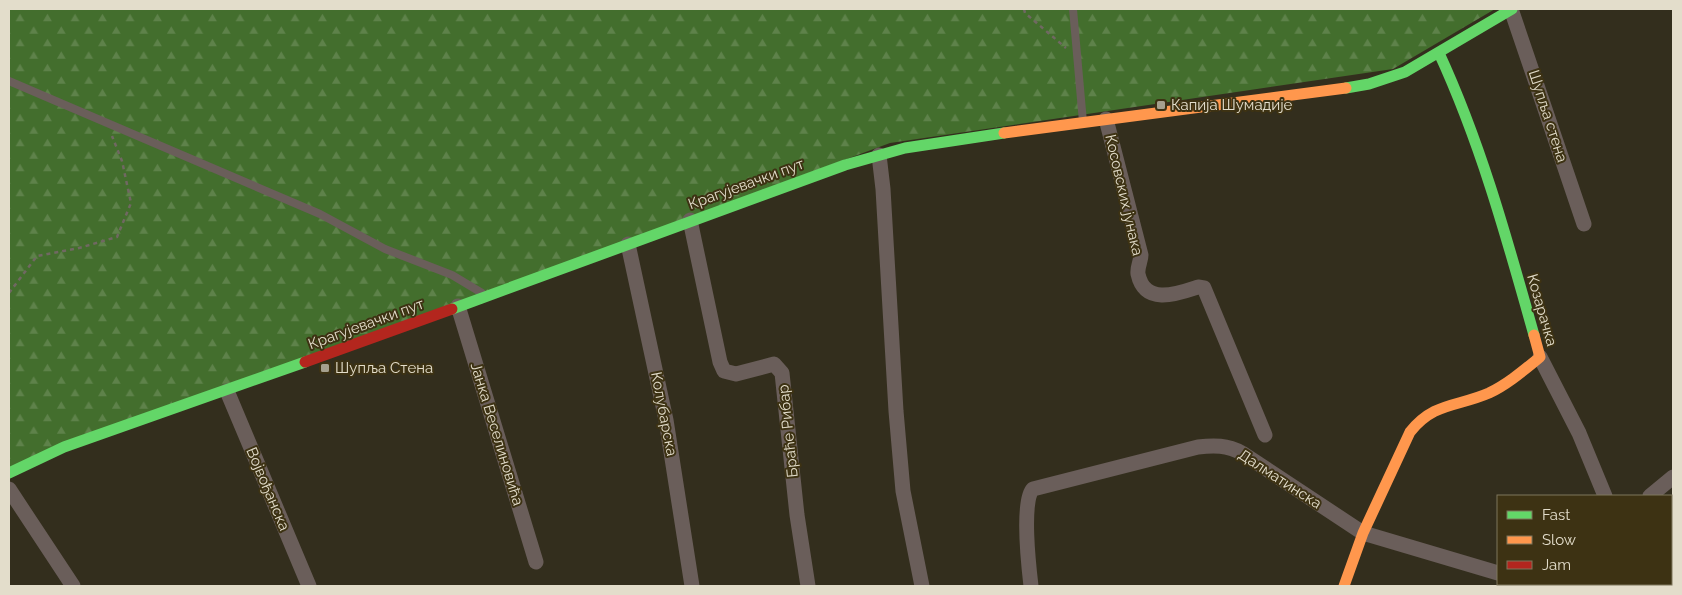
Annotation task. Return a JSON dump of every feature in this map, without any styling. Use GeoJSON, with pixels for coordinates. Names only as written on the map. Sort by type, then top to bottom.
{"type":"FeatureCollection","features":[{"type":"Feature","properties":{"kind":"main road","name":"Крагујевачки пут"},"geometry":{"type":"LineString","coordinates":[[9,473],[64,447],[227,391],[690,220],[845,165],[879,155],[963,138],[1343,90],[1369,84],[1405,72],[1512,9]]}},
{"type":"Feature","properties":{"kind":"main road","name":"Козарачка"},"geometry":{"type":"LineString","coordinates":[[1344,586],[1363,533],[1410,432],[1419,418],[1438,406],[1487,394],[1517,376],[1540,356],[1492,187],[1464,109],[1439,53]]}},
{"type":"Feature","properties":{"kind":"street","name":"Шупља стена"},"geometry":{"type":"LineString","coordinates":[[1512,9],[1584,224]]}},
{"type":"Feature","properties":{"kind":"street","name":"Косовских јунака"},"geometry":{"type":"LineString","coordinates":[[1106,119],[1141,254],[1138,268],[1142,284],[1150,292],[1162,297],[1198,287],[1204,288],[1265,435]]}},
{"type":"Feature","properties":{"kind":"street"},"geometry":{"type":"LineString","coordinates":[[879,155],[883,189],[896,411],[903,491],[922,586]]}},
{"type":"Feature","properties":{"kind":"street","name":"Браће Рибар"},"geometry":{"type":"LineString","coordinates":[[690,220],[720,362],[724,371],[736,374],[774,364],[782,373],[797,516],[808,586]]}},
{"type":"Feature","properties":{"kind":"street","name":"Колубарска"},"geometry":{"type":"LineString","coordinates":[[628,244],[666,420],[692,586]]}},
{"type":"Feature","properties":{"kind":"street","name":"Јанка Веселиновића"},"geometry":{"type":"LineString","coordinates":[[458,306],[536,562]]}},
{"type":"Feature","properties":{"kind":"street"},"geometry":{"type":"LineString","coordinates":[[1540,356],[1579,433],[1605,495]]}},
{"type":"Feature","properties":{"kind":"street","name":"Војвођанска"},"geometry":{"type":"LineString","coordinates":[[227,391],[309,586]]}},
{"type":"Feature","properties":{"kind":"street","name":"Далматинска"},"geometry":{"type":"LineString","coordinates":[[1031,586],[1028,556],[1030,492],[1039,487],[1198,447],[1218,445],[1233,448],[1363,533],[1497,573]]}},
{"type":"Feature","properties":{"kind":"street"},"geometry":{"type":"LineString","coordinates":[[1651,495],[1673,477]]}},
{"type":"Feature","properties":{"kind":"street"},"geometry":{"type":"LineString","coordinates":[[9,489],[73,586]]}},
{"type":"Feature","properties":{"kind":"lane"},"geometry":{"type":"LineString","coordinates":[[1073,9],[1083,122]]}},
{"type":"Feature","properties":{"kind":"lane"},"geometry":{"type":"LineString","coordinates":[[9,81],[108,125],[320,214],[385,249],[452,275],[486,296]]}},
{"type":"Feature","properties":{"kind":"path"},"geometry":{"type":"LineString","coordinates":[[1024,9],[1025,13],[1076,58]]}},
{"type":"Feature","properties":{"kind":"path"},"geometry":{"type":"LineString","coordinates":[[9,293],[37,256],[79,248],[117,237],[131,203],[122,161],[108,125]]}},
{"type":"Feature","properties":{"kind":"green space"},"geometry":{"type":"Polygon","coordinates":[[[9,9],[1495,9],[1393,69],[890,143],[9,469],[9,9]]]}},
{"type":"Feature","properties":{"kind":"traffic: fast"},"geometry":{"type":"LineString","coordinates":[[1346,88],[1369,84],[1405,72],[1512,9]]}},
{"type":"Feature","properties":{"kind":"traffic: fast"},"geometry":{"type":"LineString","coordinates":[[1439,53],[1468,122],[1480,157],[1534,335]]}},
{"type":"Feature","properties":{"kind":"traffic: fast"},"geometry":{"type":"LineString","coordinates":[[452,309],[845,165],[905,148],[1004,133]]}},
{"type":"Feature","properties":{"kind":"traffic: fast"},"geometry":{"type":"LineString","coordinates":[[9,473],[64,447],[305,362]]}},
{"type":"Feature","properties":{"kind":"traffic: slow"},"geometry":{"type":"LineString","coordinates":[[1004,133],[1346,88]]}},
{"type":"Feature","properties":{"kind":"traffic: slow"},"geometry":{"type":"LineString","coordinates":[[1344,586],[1363,533],[1410,432],[1419,422],[1437,410],[1489,393],[1522,372],[1540,357],[1534,335]]}},
{"type":"Feature","properties":{"kind":"traffic: jam"},"geometry":{"type":"LineString","coordinates":[[305,362],[452,309]]}},
{"type":"Feature","properties":{"kind":"place","name":"Капија Шумадије"},"geometry":{"type":"Point","coordinates":[1161,105]}},
{"type":"Feature","properties":{"kind":"place","name":"Шупља Стена"},"geometry":{"type":"Point","coordinates":[325,368]}}]}
